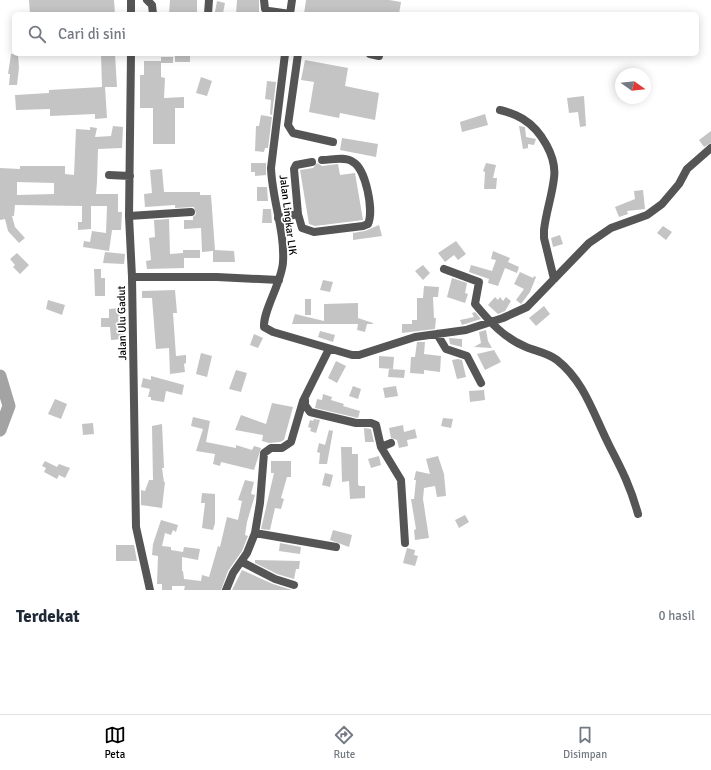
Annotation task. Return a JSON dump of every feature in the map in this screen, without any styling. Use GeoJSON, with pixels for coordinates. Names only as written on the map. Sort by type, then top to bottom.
{"type":"FeatureCollection","features":[{"type":"Feature","properties":{"kind":"street"},"geometry":{"type":"LineString","coordinates":[[130,0],[130,12]]}},
{"type":"Feature","properties":{"kind":"street"},"geometry":{"type":"LineString","coordinates":[[147,0],[152,5],[153,12]]}},
{"type":"Feature","properties":{"kind":"street"},"geometry":{"type":"LineString","coordinates":[[208,12],[209,0]]}},
{"type":"Feature","properties":{"kind":"street"},"geometry":{"type":"LineString","coordinates":[[264,0],[265,9],[276,12]]}},
{"type":"Feature","properties":{"kind":"street"},"geometry":{"type":"LineString","coordinates":[[290,12],[292,0]]}},
{"type":"Feature","properties":{"kind":"street","name":"Jalan Ulu Gadut"},"geometry":{"type":"LineString","coordinates":[[130,56],[129,216],[132,277],[136,527],[150,590]]}},
{"type":"Feature","properties":{"kind":"street","name":"Jalan Lingkar LIK"},"geometry":{"type":"LineString","coordinates":[[285,56],[272,168],[272,181],[283,257],[279,280],[264,327],[273,332],[329,349]]}},
{"type":"Feature","properties":{"kind":"street"},"geometry":{"type":"LineString","coordinates":[[298,56],[288,125],[289,129],[293,133],[334,142]]}},
{"type":"Feature","properties":{"kind":"street"},"geometry":{"type":"LineString","coordinates":[[500,110],[523,119],[533,127],[545,143],[552,156],[555,167],[554,178],[544,230],[544,238],[554,280]]}},
{"type":"Feature","properties":{"kind":"street"},"geometry":{"type":"LineString","coordinates":[[226,590],[233,573],[242,562],[255,533],[260,503],[264,453],[271,448],[282,448],[290,442],[300,407],[329,349],[352,355],[359,355],[415,337],[466,330],[490,322],[527,306],[594,240],[625,221],[647,214],[662,204],[679,184],[686,169],[711,148]]}},
{"type":"Feature","properties":{"kind":"street"},"geometry":{"type":"LineString","coordinates":[[312,162],[296,165],[294,169],[298,214],[302,228],[314,232],[363,226],[368,224],[370,220],[367,188],[362,172],[357,164],[345,159],[322,160]]}},
{"type":"Feature","properties":{"kind":"street"},"geometry":{"type":"LineString","coordinates":[[109,175],[130,176]]}},
{"type":"Feature","properties":{"kind":"street"},"geometry":{"type":"LineString","coordinates":[[129,216],[191,212]]}},
{"type":"Feature","properties":{"kind":"street"},"geometry":{"type":"LineString","coordinates":[[278,218],[298,214]]}},
{"type":"Feature","properties":{"kind":"street"},"geometry":{"type":"LineString","coordinates":[[444,268],[479,282],[476,304],[490,322],[508,338],[555,359],[573,375],[582,388],[626,477],[638,514]]}},
{"type":"Feature","properties":{"kind":"street"},"geometry":{"type":"LineString","coordinates":[[132,277],[217,277],[279,280]]}},
{"type":"Feature","properties":{"kind":"street"},"geometry":{"type":"LineString","coordinates":[[437,334],[446,349],[467,356],[481,384]]}},
{"type":"Feature","properties":{"kind":"street"},"geometry":{"type":"LineString","coordinates":[[306,394],[305,405],[310,412],[356,423],[374,424],[376,426],[381,447],[401,480],[405,543]]}},
{"type":"Feature","properties":{"kind":"street"},"geometry":{"type":"LineString","coordinates":[[381,447],[391,443]]}},
{"type":"Feature","properties":{"kind":"street"},"geometry":{"type":"LineString","coordinates":[[255,533],[336,547]]}},
{"type":"Feature","properties":{"kind":"street"},"geometry":{"type":"LineString","coordinates":[[242,562],[275,579],[294,585]]}},
{"type":"Feature","properties":{"kind":"building"},"geometry":{"type":"Polygon","coordinates":[[[29,0],[114,0],[115,12],[30,12],[29,0]]]}},
{"type":"Feature","properties":{"kind":"building"},"geometry":{"type":"Polygon","coordinates":[[[170,0],[197,0],[197,12],[169,12],[170,0]]]}},
{"type":"Feature","properties":{"kind":"building"},"geometry":{"type":"Polygon","coordinates":[[[237,0],[259,0],[259,12],[236,12],[237,0]]]}},
{"type":"Feature","properties":{"kind":"building"},"geometry":{"type":"Polygon","coordinates":[[[306,0],[389,0],[401,2],[399,12],[304,12],[306,0]]]}},
{"type":"Feature","properties":{"kind":"building"},"geometry":{"type":"Polygon","coordinates":[[[217,1],[225,3],[223,12],[215,12],[217,1]]]}},
{"type":"Feature","properties":{"kind":"building"},"geometry":{"type":"Polygon","coordinates":[[[11,54],[12,56],[18,56],[19,68],[17,85],[9,85],[10,74],[8,74],[11,54]]]}},
{"type":"Feature","properties":{"kind":"building"},"geometry":{"type":"Polygon","coordinates":[[[101,56],[115,56],[117,87],[105,87],[107,118],[95,119],[95,114],[50,116],[50,109],[16,110],[15,95],[49,93],[49,90],[102,87],[101,56]]]}},
{"type":"Feature","properties":{"kind":"building"},"geometry":{"type":"Polygon","coordinates":[[[175,56],[190,56],[190,62],[175,62],[175,56]]]}},
{"type":"Feature","properties":{"kind":"building"},"geometry":{"type":"Polygon","coordinates":[[[161,57],[173,57],[173,63],[161,63],[161,77],[165,78],[164,98],[184,97],[184,108],[175,108],[175,144],[153,144],[153,108],[140,108],[140,75],[144,75],[144,61],[161,61],[161,57]]]}},
{"type":"Feature","properties":{"kind":"building"},"geometry":{"type":"Polygon","coordinates":[[[305,60],[348,68],[345,86],[379,93],[375,120],[340,113],[339,118],[309,112],[314,82],[301,80],[305,60]]]}},
{"type":"Feature","properties":{"kind":"building"},"geometry":{"type":"Polygon","coordinates":[[[201,77],[212,81],[207,96],[196,93],[201,77]]]}},
{"type":"Feature","properties":{"kind":"building"},"geometry":{"type":"Polygon","coordinates":[[[267,81],[276,82],[272,115],[270,114],[271,100],[265,99],[267,81]]]}},
{"type":"Feature","properties":{"kind":"building"},"geometry":{"type":"Polygon","coordinates":[[[584,96],[586,126],[580,127],[578,112],[569,113],[567,98],[584,96]]]}},
{"type":"Feature","properties":{"kind":"building"},"geometry":{"type":"Polygon","coordinates":[[[485,114],[488,125],[462,132],[460,122],[485,114]]]}},
{"type":"Feature","properties":{"kind":"building"},"geometry":{"type":"Polygon","coordinates":[[[261,115],[272,117],[268,148],[265,148],[264,152],[255,151],[256,126],[259,126],[261,115]]]}},
{"type":"Feature","properties":{"kind":"building"},"geometry":{"type":"Polygon","coordinates":[[[113,126],[123,127],[122,148],[98,149],[96,194],[118,194],[118,212],[122,212],[121,230],[112,230],[109,251],[83,247],[84,241],[90,242],[92,231],[106,233],[107,206],[91,206],[91,229],[78,230],[78,222],[82,222],[82,206],[15,205],[14,216],[12,216],[15,227],[25,238],[19,243],[8,231],[5,219],[0,220],[0,168],[20,169],[20,166],[65,166],[65,174],[74,175],[76,129],[90,130],[90,127],[97,128],[95,137],[111,136],[113,126]],[[17,182],[17,195],[54,194],[54,183],[17,182]]]}},
{"type":"Feature","properties":{"kind":"building"},"geometry":{"type":"Polygon","coordinates":[[[519,126],[525,127],[526,137],[536,139],[534,145],[528,144],[528,148],[523,149],[519,126]]]}},
{"type":"Feature","properties":{"kind":"building"},"geometry":{"type":"Polygon","coordinates":[[[711,131],[711,143],[704,147],[699,140],[711,131]]]}},
{"type":"Feature","properties":{"kind":"building"},"geometry":{"type":"Polygon","coordinates":[[[342,138],[378,144],[376,157],[340,150],[342,138]]]}},
{"type":"Feature","properties":{"kind":"building"},"geometry":{"type":"Polygon","coordinates":[[[251,163],[266,163],[266,175],[255,176],[255,172],[251,172],[251,163]]]}},
{"type":"Feature","properties":{"kind":"building"},"geometry":{"type":"Polygon","coordinates":[[[317,163],[322,166],[338,164],[340,175],[355,173],[363,220],[315,226],[309,224],[300,170],[313,168],[317,163]]]}},
{"type":"Feature","properties":{"kind":"building"},"geometry":{"type":"Polygon","coordinates":[[[486,163],[496,165],[493,178],[497,178],[496,189],[484,189],[485,172],[483,171],[486,163]]]}},
{"type":"Feature","properties":{"kind":"building"},"geometry":{"type":"Polygon","coordinates":[[[162,169],[164,192],[200,192],[200,195],[211,195],[215,250],[234,251],[235,262],[213,262],[213,251],[202,252],[201,228],[184,229],[184,220],[193,220],[193,217],[196,214],[194,207],[175,208],[175,205],[145,207],[144,194],[152,193],[150,170],[162,169]]]}},
{"type":"Feature","properties":{"kind":"building"},"geometry":{"type":"Polygon","coordinates":[[[257,187],[267,187],[268,201],[257,201],[257,187]]]}},
{"type":"Feature","properties":{"kind":"building"},"geometry":{"type":"Polygon","coordinates":[[[643,190],[645,209],[627,211],[628,214],[619,217],[615,207],[635,199],[634,191],[643,190]]]}},
{"type":"Feature","properties":{"kind":"building"},"geometry":{"type":"Polygon","coordinates":[[[263,209],[271,209],[272,223],[262,223],[263,209]]]}},
{"type":"Feature","properties":{"kind":"building"},"geometry":{"type":"Polygon","coordinates":[[[169,219],[170,254],[183,253],[183,250],[200,250],[200,258],[184,258],[184,268],[147,269],[146,261],[151,260],[149,238],[155,237],[154,220],[169,219]]]}},
{"type":"Feature","properties":{"kind":"building"},"geometry":{"type":"Polygon","coordinates":[[[379,225],[382,236],[353,240],[353,233],[365,231],[379,225]]]}},
{"type":"Feature","properties":{"kind":"building"},"geometry":{"type":"Polygon","coordinates":[[[663,226],[672,232],[666,240],[657,233],[663,226]]]}},
{"type":"Feature","properties":{"kind":"building"},"geometry":{"type":"Polygon","coordinates":[[[560,235],[563,244],[553,247],[551,238],[560,235]]]}},
{"type":"Feature","properties":{"kind":"building"},"geometry":{"type":"Polygon","coordinates":[[[456,241],[466,254],[458,260],[454,255],[445,262],[438,253],[456,241]]]}},
{"type":"Feature","properties":{"kind":"building"},"geometry":{"type":"Polygon","coordinates":[[[493,251],[510,258],[508,262],[519,267],[517,273],[505,268],[498,286],[488,283],[489,279],[469,272],[471,265],[492,271],[496,260],[491,259],[493,251]]]}},
{"type":"Feature","properties":{"kind":"building"},"geometry":{"type":"Polygon","coordinates":[[[105,252],[125,254],[124,264],[103,263],[105,252]]]}},
{"type":"Feature","properties":{"kind":"building"},"geometry":{"type":"Polygon","coordinates":[[[17,253],[29,265],[20,274],[13,267],[15,265],[10,259],[17,253]]]}},
{"type":"Feature","properties":{"kind":"building"},"geometry":{"type":"Polygon","coordinates":[[[423,265],[430,273],[423,280],[415,271],[423,265]]]}},
{"type":"Feature","properties":{"kind":"building"},"geometry":{"type":"Polygon","coordinates":[[[94,269],[101,269],[101,278],[105,278],[105,296],[95,296],[94,269]]]}},
{"type":"Feature","properties":{"kind":"building"},"geometry":{"type":"Polygon","coordinates":[[[520,272],[533,278],[534,276],[536,277],[530,292],[521,304],[516,300],[524,289],[514,284],[520,272]]]}},
{"type":"Feature","properties":{"kind":"building"},"geometry":{"type":"Polygon","coordinates":[[[452,278],[467,283],[465,293],[468,294],[465,303],[447,297],[452,278]]]}},
{"type":"Feature","properties":{"kind":"building"},"geometry":{"type":"Polygon","coordinates":[[[323,280],[333,282],[330,292],[320,290],[323,280]]]}},
{"type":"Feature","properties":{"kind":"building"},"geometry":{"type":"Polygon","coordinates":[[[424,286],[439,287],[438,297],[433,297],[434,318],[436,318],[435,329],[402,333],[402,324],[412,324],[412,320],[417,320],[417,298],[423,298],[424,286]]]}},
{"type":"Feature","properties":{"kind":"building"},"geometry":{"type":"Polygon","coordinates":[[[175,290],[177,313],[173,313],[176,356],[186,355],[186,363],[184,364],[185,372],[170,374],[169,348],[156,349],[152,298],[142,298],[142,291],[175,290]]]}},
{"type":"Feature","properties":{"kind":"building"},"geometry":{"type":"Polygon","coordinates":[[[495,297],[498,300],[500,297],[503,301],[506,297],[511,301],[505,311],[498,314],[488,305],[495,297]]]}},
{"type":"Feature","properties":{"kind":"building"},"geometry":{"type":"Polygon","coordinates":[[[305,299],[311,299],[311,315],[305,315],[305,299]]]}},
{"type":"Feature","properties":{"kind":"building"},"geometry":{"type":"Polygon","coordinates":[[[48,300],[65,305],[62,315],[46,309],[48,300]]]}},
{"type":"Feature","properties":{"kind":"building"},"geometry":{"type":"Polygon","coordinates":[[[358,303],[358,318],[373,323],[367,324],[365,332],[357,330],[358,324],[292,324],[295,314],[324,321],[324,304],[358,303]]]}},
{"type":"Feature","properties":{"kind":"building"},"geometry":{"type":"Polygon","coordinates":[[[544,306],[550,314],[536,326],[529,318],[544,306]]]}},
{"type":"Feature","properties":{"kind":"building"},"geometry":{"type":"Polygon","coordinates":[[[121,308],[124,339],[111,340],[110,327],[101,327],[101,318],[109,318],[109,309],[121,308]]]}},
{"type":"Feature","properties":{"kind":"building"},"geometry":{"type":"Polygon","coordinates":[[[475,312],[481,319],[462,325],[460,320],[474,317],[472,313],[475,312]]]}},
{"type":"Feature","properties":{"kind":"building"},"geometry":{"type":"Polygon","coordinates":[[[486,330],[488,341],[492,348],[474,347],[481,343],[479,332],[486,330]]]}},
{"type":"Feature","properties":{"kind":"building"},"geometry":{"type":"Polygon","coordinates":[[[320,331],[335,335],[333,342],[318,337],[320,331]]]}},
{"type":"Feature","properties":{"kind":"building"},"geometry":{"type":"Polygon","coordinates":[[[254,334],[263,338],[258,348],[250,345],[254,334]]]}},
{"type":"Feature","properties":{"kind":"building"},"geometry":{"type":"Polygon","coordinates":[[[449,338],[462,339],[462,347],[450,344],[449,338]]]}},
{"type":"Feature","properties":{"kind":"building"},"geometry":{"type":"Polygon","coordinates":[[[417,342],[425,342],[424,354],[441,356],[440,372],[424,370],[424,374],[410,373],[411,357],[415,357],[417,342]]]}},
{"type":"Feature","properties":{"kind":"building"},"geometry":{"type":"Polygon","coordinates":[[[494,350],[501,362],[485,370],[477,354],[494,350]]]}},
{"type":"Feature","properties":{"kind":"building"},"geometry":{"type":"Polygon","coordinates":[[[201,353],[212,356],[207,377],[196,374],[201,353]]]}},
{"type":"Feature","properties":{"kind":"building"},"geometry":{"type":"Polygon","coordinates":[[[379,356],[394,357],[393,369],[379,368],[379,356]]]}},
{"type":"Feature","properties":{"kind":"building"},"geometry":{"type":"Polygon","coordinates":[[[452,360],[462,360],[466,377],[457,379],[452,360]]]}},
{"type":"Feature","properties":{"kind":"building"},"geometry":{"type":"Polygon","coordinates":[[[336,361],[346,366],[337,383],[328,378],[336,361]]]}},
{"type":"Feature","properties":{"kind":"building"},"geometry":{"type":"Polygon","coordinates":[[[389,369],[405,370],[404,378],[388,377],[389,369]]]}},
{"type":"Feature","properties":{"kind":"building"},"geometry":{"type":"Polygon","coordinates":[[[236,370],[247,373],[241,392],[229,389],[236,370]]]}},
{"type":"Feature","properties":{"kind":"building"},"geometry":{"type":"Polygon","coordinates":[[[151,376],[184,385],[182,395],[166,391],[164,402],[151,400],[151,397],[148,397],[150,389],[141,387],[143,378],[151,380],[151,376]]]}},
{"type":"Feature","properties":{"kind":"building"},"geometry":{"type":"Polygon","coordinates":[[[353,386],[361,389],[358,399],[349,396],[353,386]]]}},
{"type":"Feature","properties":{"kind":"building"},"geometry":{"type":"Polygon","coordinates":[[[396,386],[398,396],[385,398],[383,388],[396,386]]]}},
{"type":"Feature","properties":{"kind":"building"},"geometry":{"type":"Polygon","coordinates":[[[484,390],[485,400],[470,402],[469,391],[484,390]]]}},
{"type":"Feature","properties":{"kind":"building"},"geometry":{"type":"Polygon","coordinates":[[[323,394],[332,397],[331,400],[344,404],[343,406],[360,411],[358,418],[315,408],[317,399],[322,400],[323,394]]]}},
{"type":"Feature","properties":{"kind":"building"},"geometry":{"type":"Polygon","coordinates":[[[55,399],[67,404],[61,419],[48,414],[55,399]]]}},
{"type":"Feature","properties":{"kind":"building"},"geometry":{"type":"Polygon","coordinates":[[[272,403],[293,407],[284,440],[269,443],[262,441],[263,435],[235,430],[241,415],[266,424],[272,403]]]}},
{"type":"Feature","properties":{"kind":"building"},"geometry":{"type":"Polygon","coordinates":[[[193,417],[210,421],[206,442],[236,448],[236,445],[252,450],[254,446],[261,448],[254,470],[221,462],[220,466],[213,464],[215,454],[196,451],[203,429],[191,426],[193,417]]]}},
{"type":"Feature","properties":{"kind":"building"},"geometry":{"type":"Polygon","coordinates":[[[443,418],[453,419],[451,428],[441,426],[443,418]]]}},
{"type":"Feature","properties":{"kind":"building"},"geometry":{"type":"Polygon","coordinates":[[[314,419],[320,420],[316,433],[310,431],[311,428],[308,427],[310,420],[313,421],[314,419]]]}},
{"type":"Feature","properties":{"kind":"building"},"geometry":{"type":"Polygon","coordinates":[[[93,423],[94,434],[83,435],[82,424],[93,423]]]}},
{"type":"Feature","properties":{"kind":"building"},"geometry":{"type":"Polygon","coordinates":[[[162,424],[164,468],[162,468],[165,482],[162,508],[141,505],[141,490],[145,491],[149,480],[153,480],[152,426],[162,424]]]}},
{"type":"Feature","properties":{"kind":"building"},"geometry":{"type":"Polygon","coordinates":[[[403,425],[404,432],[415,429],[417,438],[407,440],[408,446],[399,448],[397,440],[391,438],[389,428],[403,425]]]}},
{"type":"Feature","properties":{"kind":"building"},"geometry":{"type":"Polygon","coordinates":[[[364,428],[371,429],[374,442],[365,442],[364,428]]]}},
{"type":"Feature","properties":{"kind":"building"},"geometry":{"type":"Polygon","coordinates":[[[329,430],[333,431],[327,464],[319,464],[320,453],[317,452],[319,443],[325,445],[329,430]]]}},
{"type":"Feature","properties":{"kind":"building"},"geometry":{"type":"Polygon","coordinates":[[[341,447],[352,447],[352,454],[358,454],[358,484],[359,486],[365,486],[365,498],[350,499],[349,481],[342,482],[341,447]]]}},
{"type":"Feature","properties":{"kind":"building"},"geometry":{"type":"Polygon","coordinates":[[[379,456],[381,465],[371,468],[368,459],[379,456]]]}},
{"type":"Feature","properties":{"kind":"building"},"geometry":{"type":"Polygon","coordinates":[[[438,456],[444,474],[446,496],[437,497],[435,486],[424,488],[423,499],[429,538],[415,540],[414,530],[416,529],[411,499],[414,499],[416,480],[414,480],[416,471],[430,474],[426,459],[438,456]]]}},
{"type":"Feature","properties":{"kind":"building"},"geometry":{"type":"Polygon","coordinates":[[[45,461],[57,467],[59,464],[70,468],[65,478],[59,475],[57,479],[44,472],[46,468],[42,466],[45,461]]]}},
{"type":"Feature","properties":{"kind":"building"},"geometry":{"type":"Polygon","coordinates":[[[271,461],[291,461],[291,477],[287,477],[281,498],[284,499],[281,509],[275,508],[270,530],[261,529],[274,473],[271,473],[271,461]]]}},
{"type":"Feature","properties":{"kind":"building"},"geometry":{"type":"Polygon","coordinates":[[[325,473],[333,475],[330,487],[322,485],[325,473]]]}},
{"type":"Feature","properties":{"kind":"building"},"geometry":{"type":"Polygon","coordinates":[[[245,480],[254,482],[251,494],[255,495],[247,522],[245,535],[248,536],[242,551],[228,571],[221,590],[184,590],[185,586],[172,586],[172,590],[162,590],[162,584],[157,584],[158,556],[152,555],[153,544],[161,520],[178,525],[176,532],[173,530],[171,535],[165,533],[162,546],[171,547],[171,550],[183,552],[184,547],[200,549],[198,560],[182,557],[182,571],[184,579],[201,581],[202,575],[209,577],[218,546],[220,547],[227,517],[238,520],[242,501],[238,500],[245,480]]]}},
{"type":"Feature","properties":{"kind":"building"},"geometry":{"type":"Polygon","coordinates":[[[202,493],[215,494],[215,523],[213,530],[202,528],[205,503],[201,503],[202,493]]]}},
{"type":"Feature","properties":{"kind":"building"},"geometry":{"type":"Polygon","coordinates":[[[465,515],[469,522],[459,528],[455,520],[465,515]]]}},
{"type":"Feature","properties":{"kind":"building"},"geometry":{"type":"Polygon","coordinates":[[[333,530],[352,535],[349,547],[330,540],[333,530]]]}},
{"type":"Feature","properties":{"kind":"building"},"geometry":{"type":"Polygon","coordinates":[[[280,543],[301,547],[300,554],[279,551],[280,543]]]}},
{"type":"Feature","properties":{"kind":"building"},"geometry":{"type":"Polygon","coordinates":[[[116,545],[134,545],[137,561],[116,561],[116,545]]]}},
{"type":"Feature","properties":{"kind":"building"},"geometry":{"type":"Polygon","coordinates":[[[407,548],[415,550],[414,555],[418,556],[415,566],[403,563],[407,548]]]}},
{"type":"Feature","properties":{"kind":"building"},"geometry":{"type":"Polygon","coordinates":[[[255,560],[300,561],[299,569],[296,569],[294,579],[277,574],[255,563],[255,560]]]}},
{"type":"Feature","properties":{"kind":"building"},"geometry":{"type":"Polygon","coordinates":[[[242,570],[273,584],[292,590],[232,590],[242,570]]]}},
{"type":"Feature","properties":{"kind":"waterway"},"geometry":{"type":"LineString","coordinates":[[0,376],[9,406],[0,430]]}}]}
